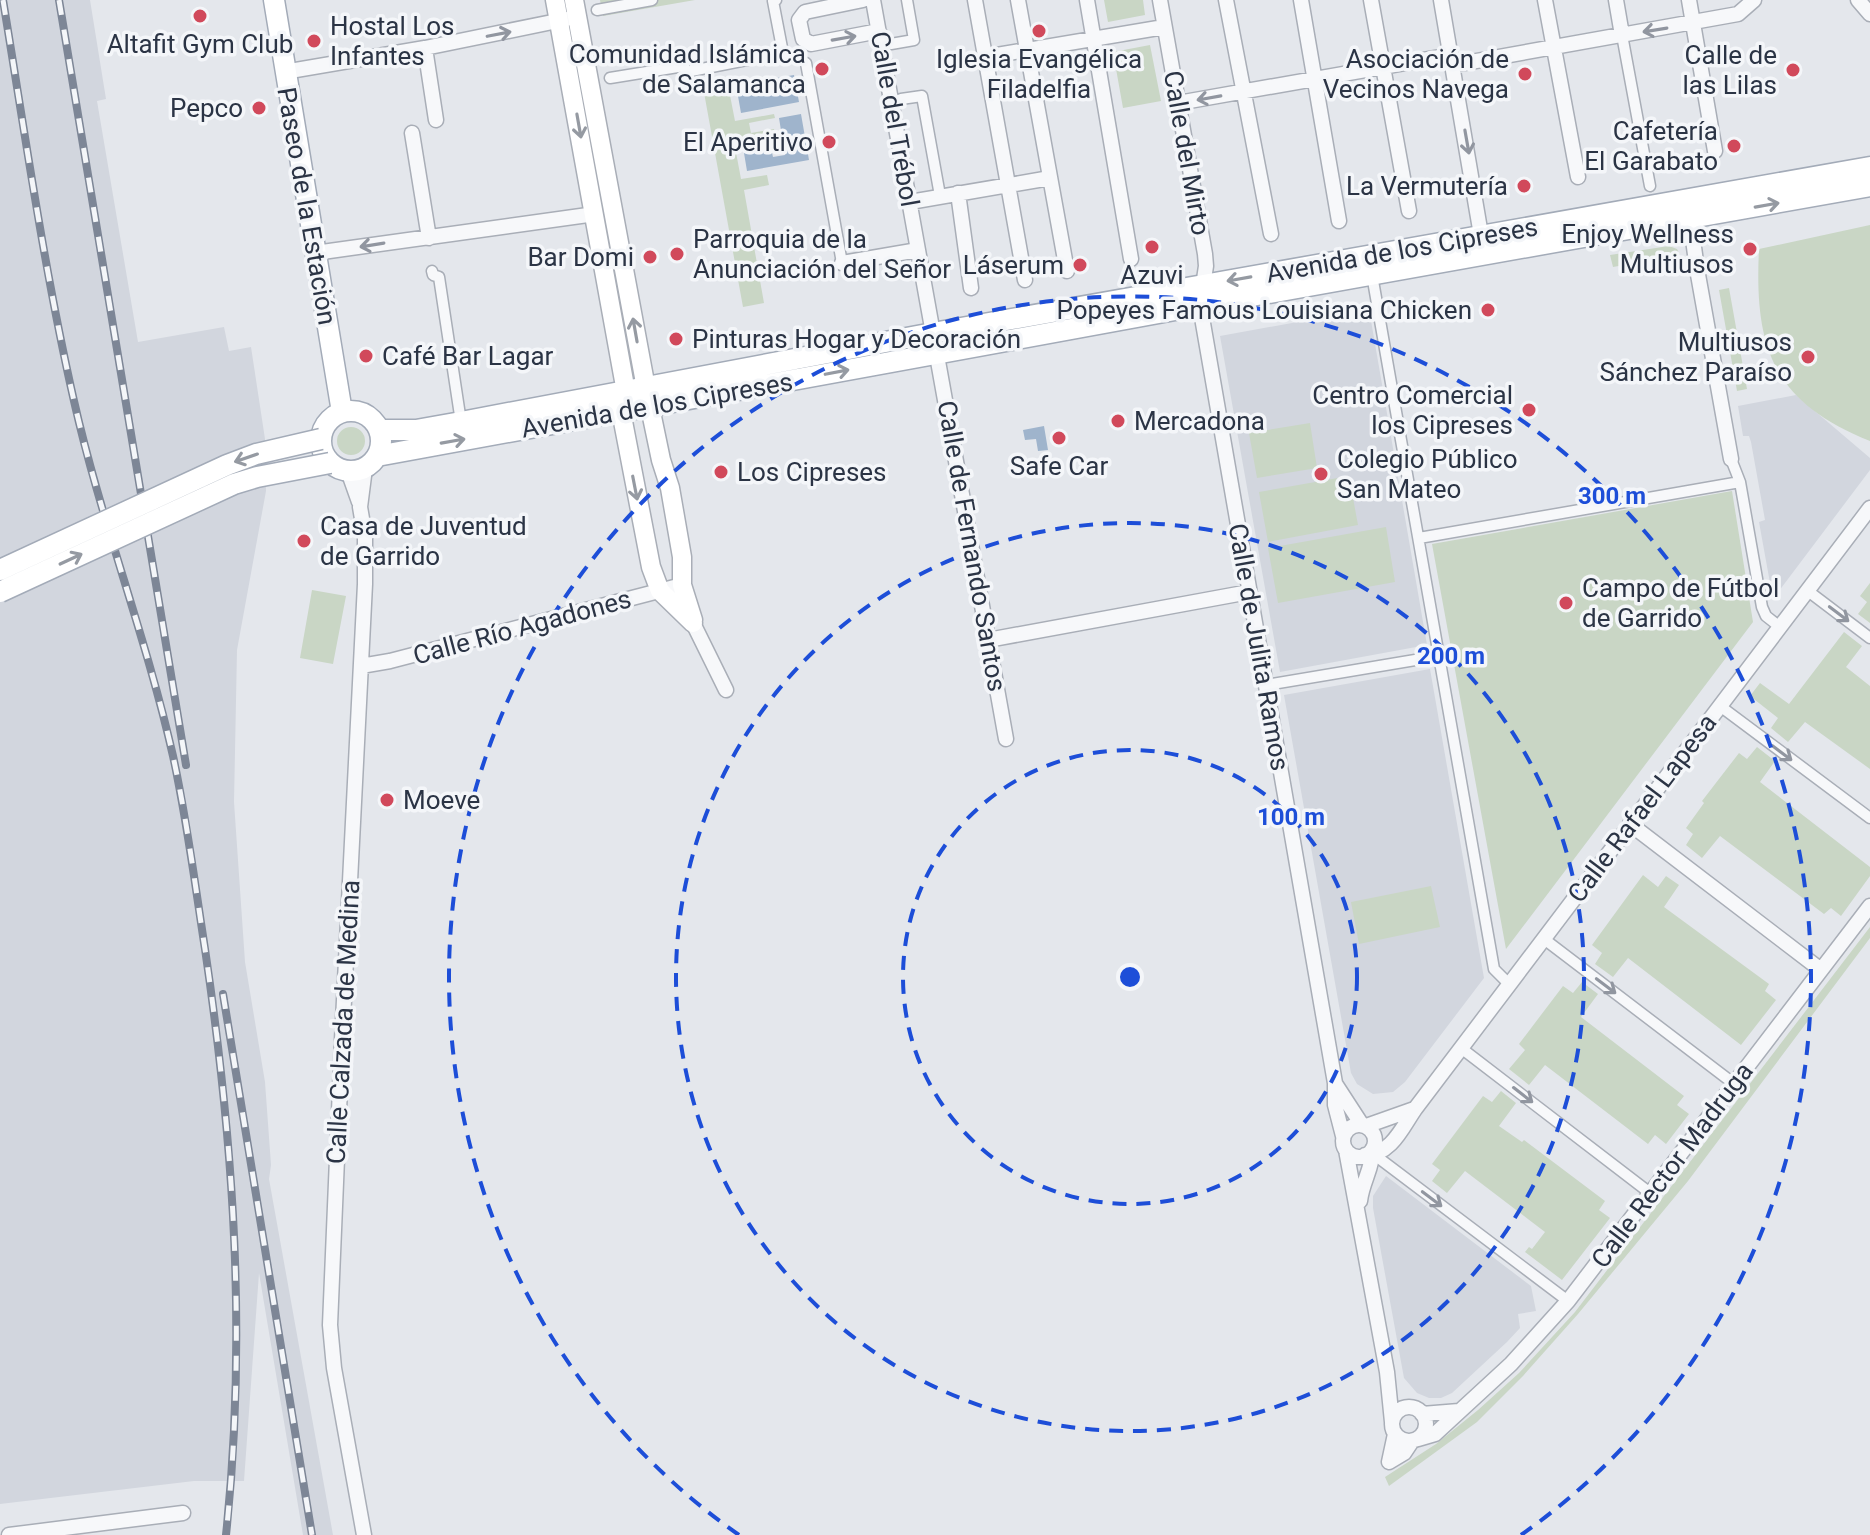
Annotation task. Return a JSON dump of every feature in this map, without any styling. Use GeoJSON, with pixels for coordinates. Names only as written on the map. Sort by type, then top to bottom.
{"type":"FeatureCollection","features":[{"type":"Feature","properties":{"kind":"main road","name":"Paseo de la Estación"},"geometry":{"type":"LineString","coordinates":[[274,0],[342,412]]}},
{"type":"Feature","properties":{"kind":"main road"},"geometry":{"type":"LineString","coordinates":[[555,0],[595,214],[636,400],[678,529],[682,585],[693,623]]}},
{"type":"Feature","properties":{"kind":"main road"},"geometry":{"type":"LineString","coordinates":[[574,3],[636,400],[651,567],[660,591],[693,623]]}},
{"type":"Feature","properties":{"kind":"main road","name":"Avenida de los Cipreses"},"geometry":{"type":"LineString","coordinates":[[379,430],[416,430],[636,400],[937,353],[1202,296],[1486,244],[1694,197],[1870,167]]}},
{"type":"Feature","properties":{"kind":"main road","name":"Avenida de los Cipreses"},"geometry":{"type":"LineString","coordinates":[[0,592],[234,484],[355,464],[933,333],[1372,275],[1486,244],[1690,218],[1870,186]]}},
{"type":"Feature","properties":{"kind":"main road"},"geometry":{"type":"LineString","coordinates":[[342,412],[365,414],[379,430],[381,439],[355,464],[322,447],[321,439],[328,422],[342,412]]}},
{"type":"Feature","properties":{"kind":"main road"},"geometry":{"type":"LineString","coordinates":[[0,570],[227,465],[256,454],[321,439]]}},
{"type":"Feature","properties":{"kind":"street"},"geometry":{"type":"LineString","coordinates":[[597,10],[652,0]]}},
{"type":"Feature","properties":{"kind":"street"},"geometry":{"type":"LineString","coordinates":[[610,78],[684,66],[686,72],[783,53],[773,1],[776,0]]}},
{"type":"Feature","properties":{"kind":"street"},"geometry":{"type":"LineString","coordinates":[[863,0],[805,12],[799,20],[803,39],[811,44],[879,31]]}},
{"type":"Feature","properties":{"kind":"street","name":"Calle del Trébol"},"geometry":{"type":"LineString","coordinates":[[873,0],[933,333]]}},
{"type":"Feature","properties":{"kind":"street"},"geometry":{"type":"LineString","coordinates":[[891,44],[914,40],[907,0]]}},
{"type":"Feature","properties":{"kind":"street"},"geometry":{"type":"LineString","coordinates":[[975,0],[1025,280]]}},
{"type":"Feature","properties":{"kind":"street"},"geometry":{"type":"LineString","coordinates":[[1018,0],[1067,271]]}},
{"type":"Feature","properties":{"kind":"street"},"geometry":{"type":"LineString","coordinates":[[1087,0],[1131,259]]}},
{"type":"Feature","properties":{"kind":"street","name":"Calle del Mirto"},"geometry":{"type":"LineString","coordinates":[[1160,0],[1205,254],[1202,296]]}},
{"type":"Feature","properties":{"kind":"street"},"geometry":{"type":"LineString","coordinates":[[1226,0],[1271,234]]}},
{"type":"Feature","properties":{"kind":"street"},"geometry":{"type":"LineString","coordinates":[[1301,0],[1339,221]]}},
{"type":"Feature","properties":{"kind":"street"},"geometry":{"type":"LineString","coordinates":[[1371,0],[1409,211]]}},
{"type":"Feature","properties":{"kind":"street"},"geometry":{"type":"LineString","coordinates":[[1441,0],[1486,244]]}},
{"type":"Feature","properties":{"kind":"street"},"geometry":{"type":"LineString","coordinates":[[1545,0],[1578,177]]}},
{"type":"Feature","properties":{"kind":"street"},"geometry":{"type":"LineString","coordinates":[[1616,0],[1650,186]]}},
{"type":"Feature","properties":{"kind":"street"},"geometry":{"type":"LineString","coordinates":[[1689,0],[1715,151]]}},
{"type":"Feature","properties":{"kind":"street"},"geometry":{"type":"LineString","coordinates":[[1178,103],[1383,67],[1554,47],[1693,23],[1738,14],[1754,0]]}},
{"type":"Feature","properties":{"kind":"street"},"geometry":{"type":"LineString","coordinates":[[1858,0],[1870,14]]}},
{"type":"Feature","properties":{"kind":"street"},"geometry":{"type":"LineString","coordinates":[[284,72],[559,22],[570,17],[574,3]]}},
{"type":"Feature","properties":{"kind":"street"},"geometry":{"type":"LineString","coordinates":[[985,57],[1164,27]]}},
{"type":"Feature","properties":{"kind":"street"},"geometry":{"type":"LineString","coordinates":[[425,48],[436,120]]}},
{"type":"Feature","properties":{"kind":"street"},"geometry":{"type":"LineString","coordinates":[[806,63],[842,263],[918,250]]}},
{"type":"Feature","properties":{"kind":"street"},"geometry":{"type":"LineString","coordinates":[[901,99],[922,96],[939,190]]}},
{"type":"Feature","properties":{"kind":"street"},"geometry":{"type":"LineString","coordinates":[[412,133],[429,238]]}},
{"type":"Feature","properties":{"kind":"street"},"geometry":{"type":"LineString","coordinates":[[910,202],[1050,178]]}},
{"type":"Feature","properties":{"kind":"street"},"geometry":{"type":"LineString","coordinates":[[958,193],[971,288]]}},
{"type":"Feature","properties":{"kind":"street"},"geometry":{"type":"LineString","coordinates":[[1694,197],[1690,218],[1731,459],[1740,482],[1762,607],[1766,616],[1780,627]]}},
{"type":"Feature","properties":{"kind":"street"},"geometry":{"type":"LineString","coordinates":[[315,253],[595,214]]}},
{"type":"Feature","properties":{"kind":"street"},"geometry":{"type":"LineString","coordinates":[[432,271],[439,277],[461,422]]}},
{"type":"Feature","properties":{"kind":"street"},"geometry":{"type":"LineString","coordinates":[[1372,275],[1494,969],[1509,984]]}},
{"type":"Feature","properties":{"kind":"street","name":"Calle de Julita Ramos"},"geometry":{"type":"LineString","coordinates":[[1202,296],[1249,592],[1335,1083],[1335,1105],[1359,1213],[1390,1389],[1393,1428]]}},
{"type":"Feature","properties":{"kind":"street"},"geometry":{"type":"LineString","coordinates":[[933,333],[937,353]]}},
{"type":"Feature","properties":{"kind":"street","name":"Calle de Fernando Santos"},"geometry":{"type":"LineString","coordinates":[[937,353],[1006,739]]}},
{"type":"Feature","properties":{"kind":"street","name":"Calle Calzada de Medina"},"geometry":{"type":"LineString","coordinates":[[355,464],[365,547],[330,1325],[334,1368],[364,1535]]}},
{"type":"Feature","properties":{"kind":"street"},"geometry":{"type":"LineString","coordinates":[[1419,538],[1740,482]]}},
{"type":"Feature","properties":{"kind":"street","name":"Calle Rafael Lapesa"},"geometry":{"type":"LineString","coordinates":[[1371,1153],[1382,1153],[1394,1141],[1415,1109],[1870,508]]}},
{"type":"Feature","properties":{"kind":"street","name":"Calle Río Agadones"},"geometry":{"type":"LineString","coordinates":[[361,666],[682,585]]}},
{"type":"Feature","properties":{"kind":"street"},"geometry":{"type":"LineString","coordinates":[[1808,591],[1870,638]]}},
{"type":"Feature","properties":{"kind":"street"},"geometry":{"type":"LineString","coordinates":[[988,640],[1249,592]]}},
{"type":"Feature","properties":{"kind":"street"},"geometry":{"type":"LineString","coordinates":[[693,623],[726,690]]}},
{"type":"Feature","properties":{"kind":"street"},"geometry":{"type":"LineString","coordinates":[[1266,685],[1439,656]]}},
{"type":"Feature","properties":{"kind":"street"},"geometry":{"type":"LineString","coordinates":[[1720,706],[1870,818]]}},
{"type":"Feature","properties":{"kind":"street"},"geometry":{"type":"LineString","coordinates":[[1630,824],[1821,970]]}},
{"type":"Feature","properties":{"kind":"street","name":"Calle Rector Madruga"},"geometry":{"type":"LineString","coordinates":[[1393,1428],[1389,1462],[1404,1453],[1415,1440],[1435,1434],[1511,1364],[1568,1301],[1870,906]]}},
{"type":"Feature","properties":{"kind":"street"},"geometry":{"type":"LineString","coordinates":[[1544,939],[1733,1083]]}},
{"type":"Feature","properties":{"kind":"street"},"geometry":{"type":"LineString","coordinates":[[1461,1048],[1650,1193]]}},
{"type":"Feature","properties":{"kind":"street","name":"Calle de Julita Ramos"},"geometry":{"type":"LineString","coordinates":[[1335,1083],[1364,1126]]}},
{"type":"Feature","properties":{"kind":"street"},"geometry":{"type":"LineString","coordinates":[[1415,1109],[1364,1126],[1354,1125],[1344,1143],[1352,1155],[1371,1153],[1568,1301]]}},
{"type":"Feature","properties":{"kind":"street"},"geometry":{"type":"LineString","coordinates":[[1364,1126],[1372,1132],[1371,1153]]}},
{"type":"Feature","properties":{"kind":"street","name":"Calle de Julita Ramos"},"geometry":{"type":"LineString","coordinates":[[1359,1213],[1362,1188],[1373,1164],[1371,1153]]}},
{"type":"Feature","properties":{"kind":"street","name":"Calle de Julita Ramos"},"geometry":{"type":"LineString","coordinates":[[1390,1389],[1403,1408]]}},
{"type":"Feature","properties":{"kind":"street"},"geometry":{"type":"LineString","coordinates":[[1403,1408],[1417,1409],[1422,1414],[1425,1429],[1415,1440],[1401,1440],[1393,1428],[1397,1413],[1403,1408]]}},
{"type":"Feature","properties":{"kind":"street"},"geometry":{"type":"LineString","coordinates":[[1422,1414],[1459,1411]]}},
{"type":"Feature","properties":{"kind":"street"},"geometry":{"type":"LineString","coordinates":[[9,1535],[183,1513]]}},
{"type":"Feature","properties":{"kind":"shaded area"},"geometry":{"type":"Polygon","coordinates":[[[0,0],[90,0],[106,99],[97,101],[138,342],[224,327],[229,351],[251,347],[265,439],[266,491],[237,650],[234,802],[245,962],[265,1082],[271,1165],[269,1179],[333,1535],[303,1535],[259,1273],[244,1481],[194,1481],[0,1504],[0,0]]]}},
{"type":"Feature","properties":{"kind":"shaded area","name":"Colegio Público San Mateo"},"geometry":{"type":"Polygon","coordinates":[[[1369,309],[1427,645],[1280,672],[1220,336],[1369,309]]]}},
{"type":"Feature","properties":{"kind":"shaded area"},"geometry":{"type":"Polygon","coordinates":[[[1796,395],[1870,458],[1870,470],[1776,595],[1772,594],[1759,522],[1765,520],[1751,442],[1749,436],[1743,436],[1738,406],[1796,395]]]}},
{"type":"Feature","properties":{"kind":"shaded area"},"geometry":{"type":"Polygon","coordinates":[[[1430,669],[1484,978],[1405,1082],[1393,1092],[1373,1094],[1357,1084],[1351,1073],[1284,695],[1430,669]]]}},
{"type":"Feature","properties":{"kind":"shaded area"},"geometry":{"type":"Polygon","coordinates":[[[1386,1176],[1531,1286],[1536,1311],[1518,1314],[1520,1328],[1452,1393],[1441,1398],[1429,1398],[1417,1393],[1404,1378],[1373,1208],[1373,1196],[1386,1176]]]}},
{"type":"Feature","properties":{"kind":"green space"},"geometry":{"type":"Polygon","coordinates":[[[600,0],[695,0],[603,16],[600,0]]]}},
{"type":"Feature","properties":{"kind":"green space"},"geometry":{"type":"Polygon","coordinates":[[[1104,0],[1143,0],[1145,15],[1108,22],[1104,0]]]}},
{"type":"Feature","properties":{"kind":"green space"},"geometry":{"type":"Polygon","coordinates":[[[1150,45],[1161,101],[1123,108],[1113,52],[1150,45]]]}},
{"type":"Feature","properties":{"kind":"green space"},"geometry":{"type":"Polygon","coordinates":[[[727,80],[735,121],[774,114],[775,118],[749,123],[751,133],[774,129],[776,140],[735,147],[741,179],[767,175],[769,185],[744,190],[764,303],[743,307],[703,87],[727,80]]]}},
{"type":"Feature","properties":{"kind":"green space","name":"Multiusos Sánchez Paraíso"},"geometry":{"type":"Polygon","coordinates":[[[1870,225],[1870,441],[1837,426],[1811,408],[1791,389],[1776,368],[1766,343],[1758,284],[1759,249],[1870,225]]]}},
{"type":"Feature","properties":{"kind":"green space"},"geometry":{"type":"Polygon","coordinates":[[[1669,246],[1677,249],[1680,255],[1613,267],[1610,255],[1669,246]]]}},
{"type":"Feature","properties":{"kind":"green space"},"geometry":{"type":"Polygon","coordinates":[[[1729,288],[1747,389],[1737,391],[1719,290],[1729,288]]]}},
{"type":"Feature","properties":{"kind":"green space"},"geometry":{"type":"Polygon","coordinates":[[[1310,423],[1317,468],[1257,478],[1249,433],[1310,423]]]}},
{"type":"Feature","properties":{"kind":"green space"},"geometry":{"type":"Polygon","coordinates":[[[351,427],[361,431],[365,441],[361,451],[351,455],[341,451],[337,441],[341,431],[351,427]]]}},
{"type":"Feature","properties":{"kind":"green space"},"geometry":{"type":"Polygon","coordinates":[[[1349,476],[1358,525],[1268,542],[1259,492],[1349,476]]]}},
{"type":"Feature","properties":{"kind":"green space"},"geometry":{"type":"Polygon","coordinates":[[[1732,491],[1753,622],[1506,949],[1432,544],[1732,491]]]}},
{"type":"Feature","properties":{"kind":"green space"},"geometry":{"type":"Polygon","coordinates":[[[1386,527],[1395,582],[1278,603],[1268,548],[1386,527]]]}},
{"type":"Feature","properties":{"kind":"green space"},"geometry":{"type":"Polygon","coordinates":[[[1870,583],[1870,623],[1858,614],[1867,602],[1860,596],[1870,583]]]}},
{"type":"Feature","properties":{"kind":"green space"},"geometry":{"type":"Polygon","coordinates":[[[312,590],[346,596],[333,664],[300,658],[312,590]]]}},
{"type":"Feature","properties":{"kind":"green space"},"geometry":{"type":"Polygon","coordinates":[[[1844,632],[1862,646],[1846,667],[1870,686],[1870,769],[1805,722],[1788,742],[1771,728],[1778,718],[1750,696],[1760,683],[1789,704],[1844,632]]]}},
{"type":"Feature","properties":{"kind":"green space"},"geometry":{"type":"Polygon","coordinates":[[[1757,747],[1775,761],[1760,782],[1870,867],[1870,876],[1841,916],[1831,908],[1824,914],[1720,836],[1702,858],[1686,845],[1693,834],[1686,828],[1704,803],[1702,801],[1739,753],[1747,759],[1757,747]]]}},
{"type":"Feature","properties":{"kind":"green space"},"geometry":{"type":"Polygon","coordinates":[[[1643,875],[1658,887],[1666,876],[1679,885],[1664,907],[1769,984],[1765,991],[1776,1000],[1741,1045],[1628,958],[1613,977],[1595,964],[1602,953],[1592,945],[1643,875]]]}},
{"type":"Feature","properties":{"kind":"green space"},"geometry":{"type":"Polygon","coordinates":[[[1431,886],[1440,927],[1359,944],[1351,902],[1431,886]]]}},
{"type":"Feature","properties":{"kind":"green space"},"geometry":{"type":"Polygon","coordinates":[[[1870,927],[1870,938],[1688,1181],[1578,1314],[1477,1422],[1389,1486],[1385,1477],[1436,1444],[1478,1410],[1519,1373],[1575,1312],[1870,927]]]}},
{"type":"Feature","properties":{"kind":"green space"},"geometry":{"type":"Polygon","coordinates":[[[1582,982],[1598,994],[1581,1017],[1684,1096],[1677,1105],[1689,1114],[1666,1144],[1655,1135],[1648,1144],[1545,1065],[1529,1085],[1509,1069],[1525,1050],[1519,1044],[1563,986],[1573,993],[1582,982]]]}},
{"type":"Feature","properties":{"kind":"green space"},"geometry":{"type":"Polygon","coordinates":[[[1501,1091],[1516,1103],[1499,1126],[1522,1142],[1524,1140],[1605,1201],[1599,1210],[1610,1218],[1562,1280],[1525,1252],[1529,1247],[1532,1249],[1545,1232],[1465,1171],[1447,1193],[1432,1181],[1440,1170],[1432,1164],[1483,1096],[1492,1102],[1501,1091]]]}},
{"type":"Feature","properties":{"kind":"water"},"geometry":{"type":"Polygon","coordinates":[[[794,75],[799,102],[741,113],[736,85],[794,75]]]}},
{"type":"Feature","properties":{"kind":"water"},"geometry":{"type":"Polygon","coordinates":[[[801,114],[809,160],[747,171],[744,153],[771,148],[773,157],[785,155],[779,118],[801,114]]]}},
{"type":"Feature","properties":{"kind":"water"},"geometry":{"type":"Polygon","coordinates":[[[1044,426],[1048,450],[1038,451],[1036,439],[1025,440],[1023,430],[1044,426]]]}},
{"type":"Feature","properties":{"kind":"railway"},"geometry":{"type":"LineString","coordinates":[[3,0],[63,351],[85,446],[173,756],[205,949],[223,1096],[234,1241],[236,1387],[226,1535]]}},
{"type":"Feature","properties":{"kind":"railway"},"geometry":{"type":"LineString","coordinates":[[59,0],[186,765]]}},
{"type":"Feature","properties":{"kind":"railway"},"geometry":{"type":"LineString","coordinates":[[223,994],[312,1535]]}},
{"type":"Feature","properties":{"kind":"place","name":"Altafit Gym Club"},"geometry":{"type":"Point","coordinates":[200,16]}},
{"type":"Feature","properties":{"kind":"place","name":"Iglesia Evangélica Filadelfia"},"geometry":{"type":"Point","coordinates":[1039,31]}},
{"type":"Feature","properties":{"kind":"place","name":"Hostal Los Infantes"},"geometry":{"type":"Point","coordinates":[314,41]}},
{"type":"Feature","properties":{"kind":"place","name":"Comunidad Islámica de Salamanca"},"geometry":{"type":"Point","coordinates":[822,69]}},
{"type":"Feature","properties":{"kind":"place","name":"Calle de las Lilas"},"geometry":{"type":"Point","coordinates":[1793,70]}},
{"type":"Feature","properties":{"kind":"place","name":"Asociación de Vecinos Navega"},"geometry":{"type":"Point","coordinates":[1525,74]}},
{"type":"Feature","properties":{"kind":"place","name":"Pepco"},"geometry":{"type":"Point","coordinates":[259,108]}},
{"type":"Feature","properties":{"kind":"place","name":"El Aperitivo"},"geometry":{"type":"Point","coordinates":[829,142]}},
{"type":"Feature","properties":{"kind":"place","name":"Cafetería El Garabato"},"geometry":{"type":"Point","coordinates":[1734,146]}},
{"type":"Feature","properties":{"kind":"place","name":"La Vermutería"},"geometry":{"type":"Point","coordinates":[1524,186]}},
{"type":"Feature","properties":{"kind":"place","name":"Azuvi"},"geometry":{"type":"Point","coordinates":[1152,247]}},
{"type":"Feature","properties":{"kind":"place","name":"Enjoy Wellness Multiusos"},"geometry":{"type":"Point","coordinates":[1750,249]}},
{"type":"Feature","properties":{"kind":"place","name":"Parroquia de la Anunciación del Señor"},"geometry":{"type":"Point","coordinates":[677,254]}},
{"type":"Feature","properties":{"kind":"place","name":"Bar Domi"},"geometry":{"type":"Point","coordinates":[650,257]}},
{"type":"Feature","properties":{"kind":"place","name":"Láserum"},"geometry":{"type":"Point","coordinates":[1080,265]}},
{"type":"Feature","properties":{"kind":"place","name":"Popeyes Famous Louisiana Chicken"},"geometry":{"type":"Point","coordinates":[1488,310]}},
{"type":"Feature","properties":{"kind":"place","name":"Pinturas Hogar y Decoración"},"geometry":{"type":"Point","coordinates":[676,339]}},
{"type":"Feature","properties":{"kind":"place","name":"Café Bar Lagar"},"geometry":{"type":"Point","coordinates":[366,356]}},
{"type":"Feature","properties":{"kind":"place","name":"Multiusos Sánchez Paraíso"},"geometry":{"type":"Point","coordinates":[1808,357]}},
{"type":"Feature","properties":{"kind":"place","name":"Centro Comercial los Cipreses"},"geometry":{"type":"Point","coordinates":[1529,410]}},
{"type":"Feature","properties":{"kind":"place","name":"Mercadona"},"geometry":{"type":"Point","coordinates":[1118,421]}},
{"type":"Feature","properties":{"kind":"place","name":"Safe Car"},"geometry":{"type":"Point","coordinates":[1059,438]}},
{"type":"Feature","properties":{"kind":"place","name":"Los Cipreses"},"geometry":{"type":"Point","coordinates":[721,472]}},
{"type":"Feature","properties":{"kind":"place","name":"Colegio Público San Mateo"},"geometry":{"type":"Point","coordinates":[1321,474]}},
{"type":"Feature","properties":{"kind":"place","name":"Casa de Juventud de Garrido"},"geometry":{"type":"Point","coordinates":[304,541]}},
{"type":"Feature","properties":{"kind":"place","name":"Campo de Fútbol de Garrido"},"geometry":{"type":"Point","coordinates":[1566,603]}},
{"type":"Feature","properties":{"kind":"place","name":"Moeve"},"geometry":{"type":"Point","coordinates":[387,800]}}]}
